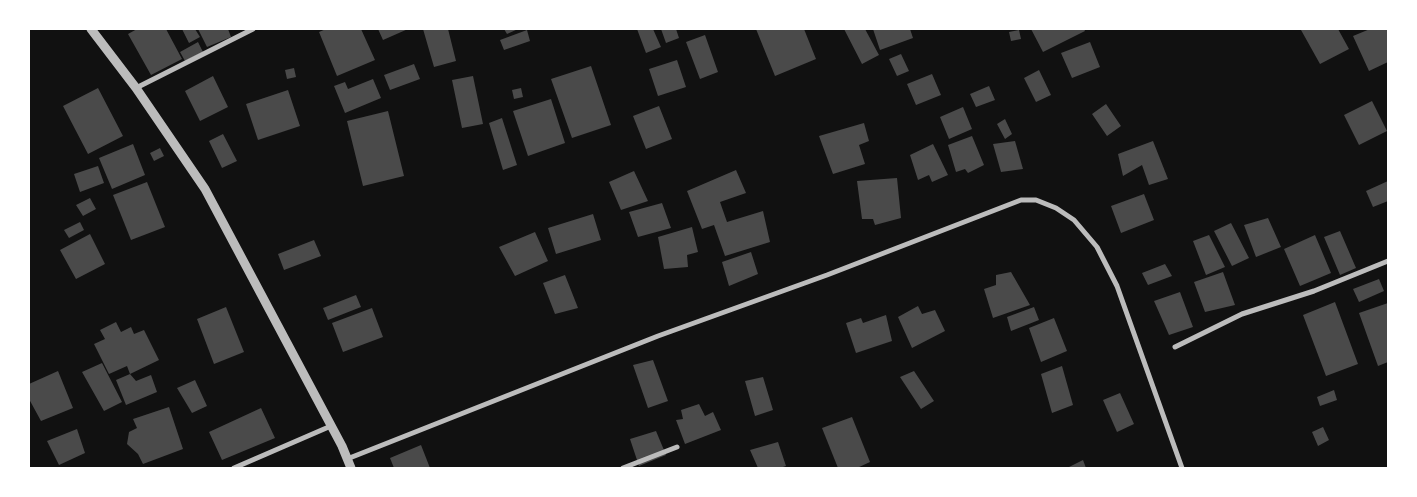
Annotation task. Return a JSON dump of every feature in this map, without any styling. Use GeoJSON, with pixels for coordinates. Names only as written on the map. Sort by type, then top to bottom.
{"type":"FeatureCollection","features":[{"type":"Feature","properties":{"kind":"street"},"geometry":{"type":"LineString","coordinates":[[91,29],[136,88],[205,189],[331,426],[351,468]]}},
{"type":"Feature","properties":{"kind":"street"},"geometry":{"type":"LineString","coordinates":[[136,88],[254,29]]}},
{"type":"Feature","properties":{"kind":"street"},"geometry":{"type":"LineString","coordinates":[[347,459],[658,336],[827,275],[1021,200],[1036,200],[1056,208],[1074,220],[1097,246],[1117,286],[1182,468]]}},
{"type":"Feature","properties":{"kind":"street"},"geometry":{"type":"LineString","coordinates":[[1175,347],[1242,314],[1314,291],[1388,261]]}},
{"type":"Feature","properties":{"kind":"street"},"geometry":{"type":"LineString","coordinates":[[234,468],[331,426]]}},
{"type":"Feature","properties":{"kind":"street"},"geometry":{"type":"LineString","coordinates":[[623,468],[677,447]]}},
{"type":"Feature","properties":{"kind":"building"},"geometry":{"type":"Polygon","coordinates":[[[137,29],[166,29],[182,59],[151,75],[128,34],[137,29]]]}},
{"type":"Feature","properties":{"kind":"building"},"geometry":{"type":"Polygon","coordinates":[[[182,29],[195,29],[200,37],[189,43],[182,29]]]}},
{"type":"Feature","properties":{"kind":"building"},"geometry":{"type":"Polygon","coordinates":[[[198,29],[228,29],[231,37],[207,47],[198,29]]]}},
{"type":"Feature","properties":{"kind":"building"},"geometry":{"type":"Polygon","coordinates":[[[326,29],[361,29],[375,60],[337,76],[319,32],[326,29]]]}},
{"type":"Feature","properties":{"kind":"building"},"geometry":{"type":"Polygon","coordinates":[[[378,29],[408,29],[383,40],[378,29]]]}},
{"type":"Feature","properties":{"kind":"building"},"geometry":{"type":"Polygon","coordinates":[[[423,29],[448,29],[456,61],[434,67],[423,29]]]}},
{"type":"Feature","properties":{"kind":"building"},"geometry":{"type":"Polygon","coordinates":[[[504,29],[518,29],[507,34],[504,29]]]}},
{"type":"Feature","properties":{"kind":"building"},"geometry":{"type":"Polygon","coordinates":[[[637,29],[653,29],[661,47],[646,53],[637,29]]]}},
{"type":"Feature","properties":{"kind":"building"},"geometry":{"type":"Polygon","coordinates":[[[661,29],[676,29],[679,38],[666,43],[661,29]]]}},
{"type":"Feature","properties":{"kind":"building"},"geometry":{"type":"Polygon","coordinates":[[[756,29],[804,29],[816,59],[775,76],[756,29]]]}},
{"type":"Feature","properties":{"kind":"building"},"geometry":{"type":"Polygon","coordinates":[[[844,29],[865,29],[879,55],[862,64],[844,29]]]}},
{"type":"Feature","properties":{"kind":"building"},"geometry":{"type":"Polygon","coordinates":[[[873,29],[910,29],[913,38],[880,50],[873,29]]]}},
{"type":"Feature","properties":{"kind":"building"},"geometry":{"type":"Polygon","coordinates":[[[1031,29],[1084,29],[1085,31],[1043,52],[1031,29]]]}},
{"type":"Feature","properties":{"kind":"building"},"geometry":{"type":"Polygon","coordinates":[[[1338,29],[1349,49],[1320,64],[1301,30],[1338,29]]]}},
{"type":"Feature","properties":{"kind":"building"},"geometry":{"type":"Polygon","coordinates":[[[1370,29],[1388,29],[1388,62],[1369,71],[1353,36],[1370,29]]]}},
{"type":"Feature","properties":{"kind":"building"},"geometry":{"type":"Polygon","coordinates":[[[527,30],[530,41],[504,50],[500,40],[527,30]]]}},
{"type":"Feature","properties":{"kind":"building"},"geometry":{"type":"Polygon","coordinates":[[[1019,30],[1021,39],[1011,41],[1009,32],[1019,30]]]}},
{"type":"Feature","properties":{"kind":"building"},"geometry":{"type":"Polygon","coordinates":[[[705,35],[718,72],[700,79],[686,42],[705,35]]]}},
{"type":"Feature","properties":{"kind":"building"},"geometry":{"type":"Polygon","coordinates":[[[198,42],[203,52],[185,61],[180,52],[198,42]]]}},
{"type":"Feature","properties":{"kind":"building"},"geometry":{"type":"Polygon","coordinates":[[[1090,42],[1100,67],[1072,78],[1061,53],[1090,42]]]}},
{"type":"Feature","properties":{"kind":"building"},"geometry":{"type":"Polygon","coordinates":[[[901,54],[909,71],[897,76],[889,59],[901,54]]]}},
{"type":"Feature","properties":{"kind":"building"},"geometry":{"type":"Polygon","coordinates":[[[677,60],[686,87],[658,96],[649,69],[677,60]]]}},
{"type":"Feature","properties":{"kind":"building"},"geometry":{"type":"Polygon","coordinates":[[[414,64],[420,79],[390,90],[384,75],[414,64]]]}},
{"type":"Feature","properties":{"kind":"building"},"geometry":{"type":"Polygon","coordinates":[[[591,66],[611,125],[572,138],[551,79],[591,66]]]}},
{"type":"Feature","properties":{"kind":"building"},"geometry":{"type":"Polygon","coordinates":[[[294,68],[296,77],[287,79],[285,70],[294,68]]]}},
{"type":"Feature","properties":{"kind":"building"},"geometry":{"type":"Polygon","coordinates":[[[1039,70],[1051,95],[1036,102],[1024,78],[1039,70]]]}},
{"type":"Feature","properties":{"kind":"building"},"geometry":{"type":"Polygon","coordinates":[[[932,74],[941,95],[916,105],[907,84],[932,74]]]}},
{"type":"Feature","properties":{"kind":"building"},"geometry":{"type":"Polygon","coordinates":[[[213,76],[228,107],[200,121],[185,91],[213,76]]]}},
{"type":"Feature","properties":{"kind":"building"},"geometry":{"type":"Polygon","coordinates":[[[473,76],[483,124],[462,128],[452,80],[473,76]]]}},
{"type":"Feature","properties":{"kind":"building"},"geometry":{"type":"Polygon","coordinates":[[[373,79],[381,98],[345,113],[334,86],[345,82],[348,89],[373,79]]]}},
{"type":"Feature","properties":{"kind":"building"},"geometry":{"type":"Polygon","coordinates":[[[989,86],[995,100],[976,107],[970,94],[989,86]]]}},
{"type":"Feature","properties":{"kind":"building"},"geometry":{"type":"Polygon","coordinates":[[[98,88],[123,136],[88,154],[63,106],[98,88]]]}},
{"type":"Feature","properties":{"kind":"building"},"geometry":{"type":"Polygon","coordinates":[[[521,88],[523,97],[514,99],[512,90],[521,88]]]}},
{"type":"Feature","properties":{"kind":"building"},"geometry":{"type":"Polygon","coordinates":[[[288,90],[300,126],[258,140],[246,104],[288,90]]]}},
{"type":"Feature","properties":{"kind":"building"},"geometry":{"type":"Polygon","coordinates":[[[551,99],[565,143],[528,156],[513,111],[551,99]]]}},
{"type":"Feature","properties":{"kind":"building"},"geometry":{"type":"Polygon","coordinates":[[[1372,101],[1387,131],[1359,145],[1344,115],[1372,101]]]}},
{"type":"Feature","properties":{"kind":"building"},"geometry":{"type":"Polygon","coordinates":[[[1106,104],[1121,126],[1107,136],[1092,114],[1106,104]]]}},
{"type":"Feature","properties":{"kind":"building"},"geometry":{"type":"Polygon","coordinates":[[[659,106],[672,139],[646,149],[633,116],[659,106]]]}},
{"type":"Feature","properties":{"kind":"building"},"geometry":{"type":"Polygon","coordinates":[[[963,107],[972,129],[949,139],[940,117],[963,107]]]}},
{"type":"Feature","properties":{"kind":"building"},"geometry":{"type":"Polygon","coordinates":[[[388,111],[404,176],[363,186],[347,121],[388,111]]]}},
{"type":"Feature","properties":{"kind":"building"},"geometry":{"type":"Polygon","coordinates":[[[502,118],[517,165],[503,170],[489,123],[502,118]]]}},
{"type":"Feature","properties":{"kind":"building"},"geometry":{"type":"Polygon","coordinates":[[[1005,119],[1012,134],[1005,139],[997,124],[1005,119]]]}},
{"type":"Feature","properties":{"kind":"building"},"geometry":{"type":"Polygon","coordinates":[[[864,123],[869,141],[859,145],[865,164],[833,174],[819,136],[864,123]]]}},
{"type":"Feature","properties":{"kind":"building"},"geometry":{"type":"Polygon","coordinates":[[[223,134],[237,161],[222,168],[209,141],[223,134]]]}},
{"type":"Feature","properties":{"kind":"building"},"geometry":{"type":"Polygon","coordinates":[[[972,136],[984,165],[968,173],[965,169],[956,172],[948,145],[972,136]]]}},
{"type":"Feature","properties":{"kind":"building"},"geometry":{"type":"Polygon","coordinates":[[[1015,141],[1023,169],[1001,172],[993,144],[1015,141]]]}},
{"type":"Feature","properties":{"kind":"building"},"geometry":{"type":"Polygon","coordinates":[[[1153,141],[1168,179],[1149,185],[1142,165],[1123,176],[1118,154],[1153,141]]]}},
{"type":"Feature","properties":{"kind":"building"},"geometry":{"type":"Polygon","coordinates":[[[133,144],[145,175],[112,189],[99,158],[133,144]]]}},
{"type":"Feature","properties":{"kind":"building"},"geometry":{"type":"Polygon","coordinates":[[[933,144],[948,175],[932,182],[929,175],[918,180],[910,155],[933,144]]]}},
{"type":"Feature","properties":{"kind":"building"},"geometry":{"type":"Polygon","coordinates":[[[160,148],[164,156],[154,161],[150,153],[160,148]]]}},
{"type":"Feature","properties":{"kind":"building"},"geometry":{"type":"Polygon","coordinates":[[[98,166],[104,183],[80,192],[74,174],[98,166]]]}},
{"type":"Feature","properties":{"kind":"building"},"geometry":{"type":"Polygon","coordinates":[[[736,170],[746,193],[720,202],[727,222],[763,211],[770,242],[725,256],[714,225],[702,229],[687,191],[736,170]]]}},
{"type":"Feature","properties":{"kind":"building"},"geometry":{"type":"Polygon","coordinates":[[[634,171],[648,201],[621,210],[609,182],[634,171]]]}},
{"type":"Feature","properties":{"kind":"building"},"geometry":{"type":"Polygon","coordinates":[[[897,178],[901,218],[875,225],[873,219],[862,219],[857,181],[897,178]]]}},
{"type":"Feature","properties":{"kind":"building"},"geometry":{"type":"Polygon","coordinates":[[[1388,181],[1388,201],[1373,207],[1366,191],[1388,181]]]}},
{"type":"Feature","properties":{"kind":"building"},"geometry":{"type":"Polygon","coordinates":[[[147,182],[165,227],[131,240],[113,195],[147,182]]]}},
{"type":"Feature","properties":{"kind":"building"},"geometry":{"type":"Polygon","coordinates":[[[1144,194],[1154,220],[1121,233],[1111,206],[1144,194]]]}},
{"type":"Feature","properties":{"kind":"building"},"geometry":{"type":"Polygon","coordinates":[[[90,198],[96,209],[83,216],[76,205],[90,198]]]}},
{"type":"Feature","properties":{"kind":"building"},"geometry":{"type":"Polygon","coordinates":[[[662,203],[671,228],[638,237],[629,212],[662,203]]]}},
{"type":"Feature","properties":{"kind":"building"},"geometry":{"type":"Polygon","coordinates":[[[593,214],[601,240],[556,254],[548,228],[593,214]]]}},
{"type":"Feature","properties":{"kind":"building"},"geometry":{"type":"Polygon","coordinates":[[[1268,218],[1281,247],[1256,257],[1244,225],[1268,218]]]}},
{"type":"Feature","properties":{"kind":"building"},"geometry":{"type":"Polygon","coordinates":[[[80,222],[84,230],[69,238],[64,230],[80,222]]]}},
{"type":"Feature","properties":{"kind":"building"},"geometry":{"type":"Polygon","coordinates":[[[1231,223],[1249,258],[1232,266],[1214,231],[1231,223]]]}},
{"type":"Feature","properties":{"kind":"building"},"geometry":{"type":"Polygon","coordinates":[[[692,227],[698,252],[687,255],[688,267],[664,269],[658,237],[692,227]]]}},
{"type":"Feature","properties":{"kind":"building"},"geometry":{"type":"Polygon","coordinates":[[[1340,231],[1356,268],[1340,275],[1324,237],[1340,231]]]}},
{"type":"Feature","properties":{"kind":"building"},"geometry":{"type":"Polygon","coordinates":[[[535,232],[548,261],[515,276],[499,247],[535,232]]]}},
{"type":"Feature","properties":{"kind":"building"},"geometry":{"type":"Polygon","coordinates":[[[90,234],[105,264],[76,279],[60,250],[90,234]]]}},
{"type":"Feature","properties":{"kind":"building"},"geometry":{"type":"Polygon","coordinates":[[[1209,235],[1225,267],[1206,275],[1193,241],[1209,235]]]}},
{"type":"Feature","properties":{"kind":"building"},"geometry":{"type":"Polygon","coordinates":[[[1315,235],[1331,273],[1300,286],[1284,249],[1315,235]]]}},
{"type":"Feature","properties":{"kind":"building"},"geometry":{"type":"Polygon","coordinates":[[[314,240],[321,256],[284,270],[278,254],[314,240]]]}},
{"type":"Feature","properties":{"kind":"building"},"geometry":{"type":"Polygon","coordinates":[[[751,252],[758,274],[729,286],[722,262],[751,252]]]}},
{"type":"Feature","properties":{"kind":"building"},"geometry":{"type":"Polygon","coordinates":[[[1165,264],[1172,276],[1148,285],[1142,273],[1165,264]]]}},
{"type":"Feature","properties":{"kind":"building"},"geometry":{"type":"Polygon","coordinates":[[[1011,272],[1030,305],[993,318],[984,289],[996,285],[996,275],[1011,272]]]}},
{"type":"Feature","properties":{"kind":"building"},"geometry":{"type":"Polygon","coordinates":[[[1223,272],[1235,305],[1205,312],[1194,282],[1223,272]]]}},
{"type":"Feature","properties":{"kind":"building"},"geometry":{"type":"Polygon","coordinates":[[[565,275],[578,308],[555,314],[543,283],[565,275]]]}},
{"type":"Feature","properties":{"kind":"building"},"geometry":{"type":"Polygon","coordinates":[[[1379,279],[1384,291],[1359,302],[1353,289],[1379,279]]]}},
{"type":"Feature","properties":{"kind":"building"},"geometry":{"type":"Polygon","coordinates":[[[1180,292],[1193,327],[1169,335],[1154,301],[1180,292]]]}},
{"type":"Feature","properties":{"kind":"building"},"geometry":{"type":"Polygon","coordinates":[[[356,295],[361,307],[328,320],[323,308],[356,295]]]}},
{"type":"Feature","properties":{"kind":"building"},"geometry":{"type":"Polygon","coordinates":[[[1335,302],[1358,364],[1326,376],[1303,315],[1335,302]]]}},
{"type":"Feature","properties":{"kind":"building"},"geometry":{"type":"Polygon","coordinates":[[[1388,303],[1388,362],[1378,366],[1359,313],[1388,303]]]}},
{"type":"Feature","properties":{"kind":"building"},"geometry":{"type":"Polygon","coordinates":[[[918,306],[922,314],[935,310],[945,331],[912,348],[898,317],[918,306]]]}},
{"type":"Feature","properties":{"kind":"building"},"geometry":{"type":"Polygon","coordinates":[[[226,307],[244,352],[214,364],[197,319],[226,307]]]}},
{"type":"Feature","properties":{"kind":"building"},"geometry":{"type":"Polygon","coordinates":[[[1034,307],[1039,320],[1011,331],[1007,317],[1034,307]]]}},
{"type":"Feature","properties":{"kind":"building"},"geometry":{"type":"Polygon","coordinates":[[[372,308],[383,337],[343,352],[332,323],[372,308]]]}},
{"type":"Feature","properties":{"kind":"building"},"geometry":{"type":"Polygon","coordinates":[[[886,315],[892,341],[856,353],[846,323],[861,318],[863,323],[886,315]]]}},
{"type":"Feature","properties":{"kind":"building"},"geometry":{"type":"Polygon","coordinates":[[[1054,318],[1067,351],[1041,362],[1029,328],[1054,318]]]}},
{"type":"Feature","properties":{"kind":"building"},"geometry":{"type":"Polygon","coordinates":[[[116,322],[121,332],[131,327],[134,334],[144,330],[159,360],[130,374],[127,366],[109,374],[94,344],[105,339],[100,330],[116,322]]]}},
{"type":"Feature","properties":{"kind":"building"},"geometry":{"type":"Polygon","coordinates":[[[653,360],[668,401],[648,408],[633,365],[653,360]]]}},
{"type":"Feature","properties":{"kind":"building"},"geometry":{"type":"Polygon","coordinates":[[[102,363],[122,402],[104,411],[82,372],[102,363]]]}},
{"type":"Feature","properties":{"kind":"building"},"geometry":{"type":"Polygon","coordinates":[[[1062,366],[1073,405],[1052,413],[1041,374],[1062,366]]]}},
{"type":"Feature","properties":{"kind":"building"},"geometry":{"type":"Polygon","coordinates":[[[58,371],[73,408],[41,421],[29,399],[29,384],[58,371]]]}},
{"type":"Feature","properties":{"kind":"building"},"geometry":{"type":"Polygon","coordinates":[[[914,371],[934,401],[921,409],[900,377],[914,371]]]}},
{"type":"Feature","properties":{"kind":"building"},"geometry":{"type":"Polygon","coordinates":[[[130,374],[136,381],[151,375],[157,392],[126,405],[116,380],[130,374]]]}},
{"type":"Feature","properties":{"kind":"building"},"geometry":{"type":"Polygon","coordinates":[[[763,377],[773,410],[755,416],[745,381],[763,377]]]}},
{"type":"Feature","properties":{"kind":"building"},"geometry":{"type":"Polygon","coordinates":[[[195,380],[207,406],[192,413],[177,388],[195,380]]]}},
{"type":"Feature","properties":{"kind":"building"},"geometry":{"type":"Polygon","coordinates":[[[1334,390],[1337,400],[1320,406],[1317,397],[1334,390]]]}},
{"type":"Feature","properties":{"kind":"building"},"geometry":{"type":"Polygon","coordinates":[[[1120,393],[1134,424],[1117,432],[1103,400],[1120,393]]]}},
{"type":"Feature","properties":{"kind":"building"},"geometry":{"type":"Polygon","coordinates":[[[699,404],[705,416],[713,412],[721,430],[685,444],[676,420],[683,419],[681,410],[699,404]]]}},
{"type":"Feature","properties":{"kind":"building"},"geometry":{"type":"Polygon","coordinates":[[[169,407],[183,449],[143,464],[138,454],[127,444],[129,432],[137,428],[133,419],[169,407]]]}},
{"type":"Feature","properties":{"kind":"building"},"geometry":{"type":"Polygon","coordinates":[[[261,408],[275,438],[222,460],[209,432],[261,408]]]}},
{"type":"Feature","properties":{"kind":"building"},"geometry":{"type":"Polygon","coordinates":[[[852,417],[870,462],[857,468],[838,468],[822,428],[852,417]]]}},
{"type":"Feature","properties":{"kind":"building"},"geometry":{"type":"Polygon","coordinates":[[[1323,427],[1329,440],[1318,446],[1312,432],[1323,427]]]}},
{"type":"Feature","properties":{"kind":"building"},"geometry":{"type":"Polygon","coordinates":[[[77,429],[85,453],[59,465],[47,441],[77,429]]]}},
{"type":"Feature","properties":{"kind":"building"},"geometry":{"type":"Polygon","coordinates":[[[656,431],[666,455],[639,466],[630,439],[656,431]]]}},
{"type":"Feature","properties":{"kind":"building"},"geometry":{"type":"Polygon","coordinates":[[[778,442],[786,466],[780,468],[758,468],[750,450],[778,442]]]}},
{"type":"Feature","properties":{"kind":"building"},"geometry":{"type":"Polygon","coordinates":[[[421,445],[430,468],[394,468],[390,458],[421,445]]]}},
{"type":"Feature","properties":{"kind":"building"},"geometry":{"type":"Polygon","coordinates":[[[1083,460],[1086,468],[1067,468],[1083,460]]]}}]}
